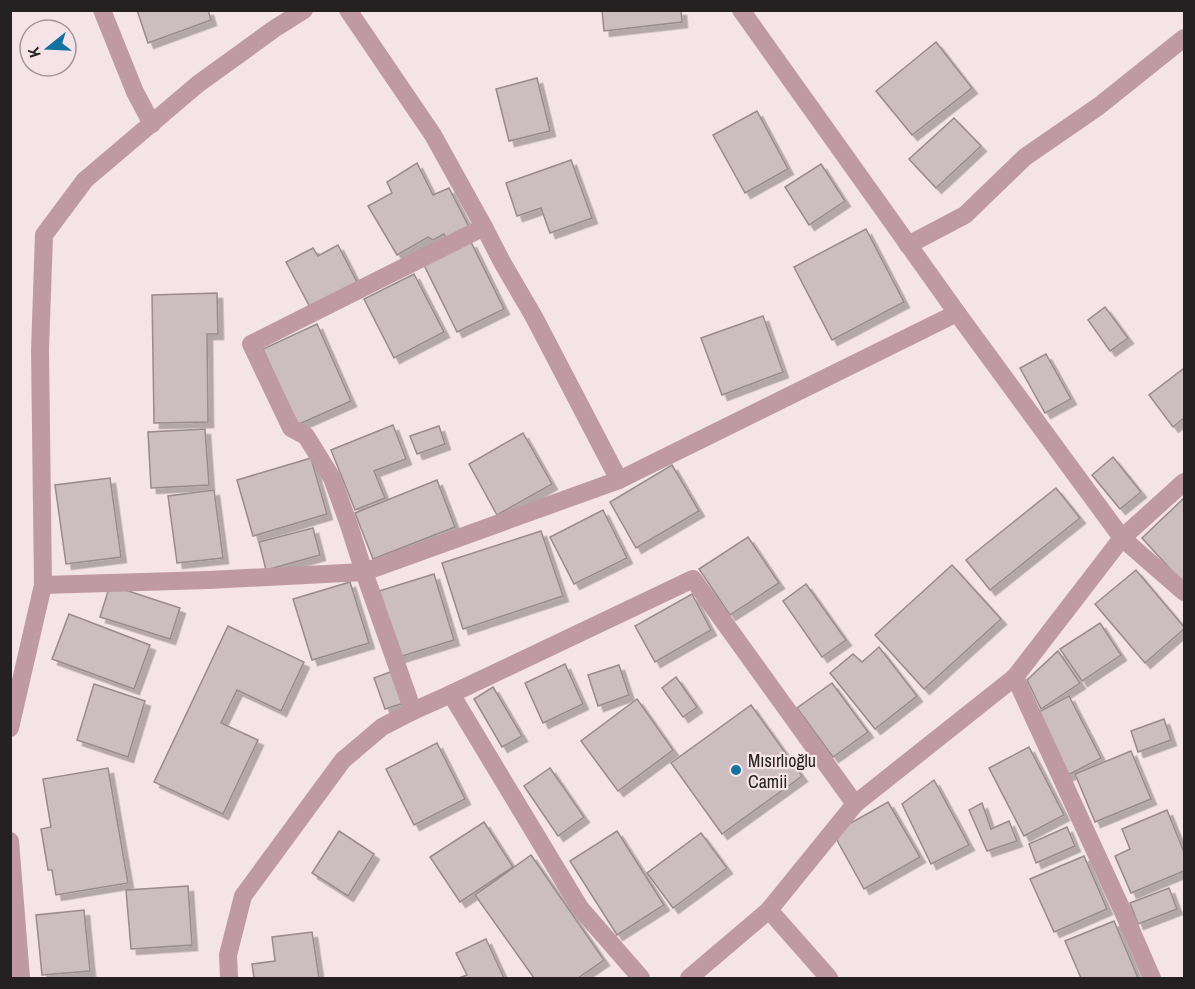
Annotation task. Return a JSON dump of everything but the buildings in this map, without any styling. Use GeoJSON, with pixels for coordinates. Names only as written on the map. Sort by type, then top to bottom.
{"type":"FeatureCollection","features":[{"type":"Feature","properties":{"kind":"street"},"geometry":{"type":"LineString","coordinates":[[102,10],[135,92],[152,124]]}},
{"type":"Feature","properties":{"kind":"street"},"geometry":{"type":"LineString","coordinates":[[10,728],[15,696],[43,585],[40,350],[44,235],[85,180],[198,84],[304,10]]}},
{"type":"Feature","properties":{"kind":"street"},"geometry":{"type":"LineString","coordinates":[[348,10],[433,135],[534,317],[619,480]]}},
{"type":"Feature","properties":{"kind":"street"},"geometry":{"type":"LineString","coordinates":[[741,10],[957,313],[1122,538],[1185,592]]}},
{"type":"Feature","properties":{"kind":"street"},"geometry":{"type":"LineString","coordinates":[[908,245],[965,215],[1024,157],[1099,106],[1185,38]]}},
{"type":"Feature","properties":{"kind":"street"},"geometry":{"type":"LineString","coordinates":[[413,711],[332,478],[306,435],[291,428],[251,344],[484,227]]}},
{"type":"Feature","properties":{"kind":"street"},"geometry":{"type":"LineString","coordinates":[[43,585],[364,572],[619,480],[957,313]]}},
{"type":"Feature","properties":{"kind":"street"},"geometry":{"type":"LineString","coordinates":[[689,978],[769,910],[855,804],[1015,677],[1122,538],[1185,482]]}},
{"type":"Feature","properties":{"kind":"street"},"geometry":{"type":"LineString","coordinates":[[229,978],[228,955],[243,896],[343,760],[382,727],[693,579],[855,804]]}},
{"type":"Feature","properties":{"kind":"street"},"geometry":{"type":"LineString","coordinates":[[1015,677],[1152,978]]}},
{"type":"Feature","properties":{"kind":"street"},"geometry":{"type":"LineString","coordinates":[[450,694],[580,908],[641,978]]}},
{"type":"Feature","properties":{"kind":"street"},"geometry":{"type":"LineString","coordinates":[[10,841],[21,978]]}},
{"type":"Feature","properties":{"kind":"street"},"geometry":{"type":"LineString","coordinates":[[769,910],[829,978]]}},
{"type":"Feature","properties":{"kind":"place","name":"Mısırlıoğlu Camii"},"geometry":{"type":"Point","coordinates":[736,770]}}]}
